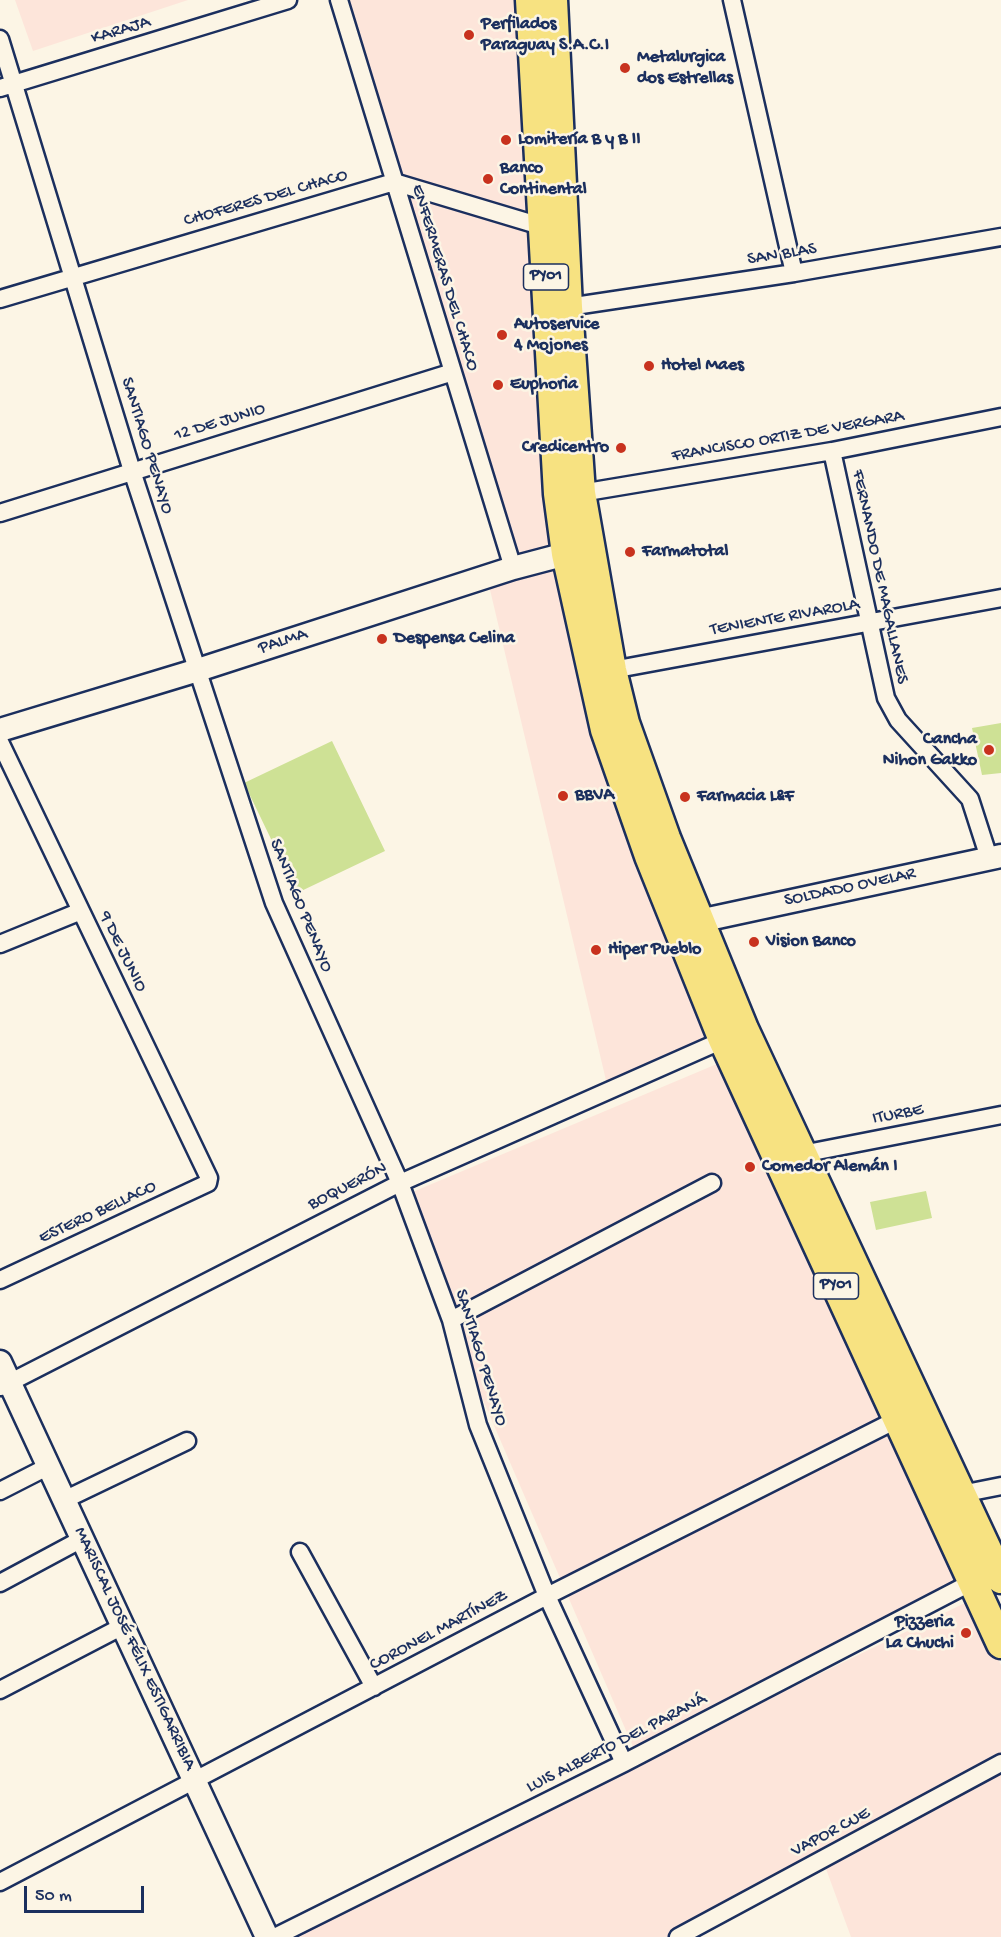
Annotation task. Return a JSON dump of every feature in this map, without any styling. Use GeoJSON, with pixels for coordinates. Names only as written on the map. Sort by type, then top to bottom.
{"type":"FeatureCollection","features":[{"type":"Feature","properties":{"kind":"highway","name":"PY01"},"geometry":{"type":"LineString","coordinates":[[530,0],[558,494],[566,554],[605,730],[621,782],[688,923],[744,1029],[961,1494],[987,1580],[1001,1644]]}},
{"type":"Feature","properties":{"kind":"highway","name":"PY01"},"geometry":{"type":"LineString","coordinates":[[553,0],[568,307],[581,493],[612,670],[723,1040],[898,1419],[987,1580]]}},
{"type":"Feature","properties":{"kind":"street","name":"KARAJA"},"geometry":{"type":"LineString","coordinates":[[7,86],[288,0]]}},
{"type":"Feature","properties":{"kind":"street","name":"ENFERMERAS DEL CHACO"},"geometry":{"type":"LineString","coordinates":[[339,0],[513,568]]}},
{"type":"Feature","properties":{"kind":"street"},"geometry":{"type":"LineString","coordinates":[[732,0],[794,273]]}},
{"type":"Feature","properties":{"kind":"street","name":"SANTIAGO PENAYO"},"geometry":{"type":"LineString","coordinates":[[0,39],[7,86],[74,276],[132,471],[198,670],[234,788],[274,903],[400,1183],[451,1320],[478,1425],[547,1596],[624,1763]]}},
{"type":"Feature","properties":{"kind":"street"},"geometry":{"type":"LineString","coordinates":[[394,182],[544,227]]}},
{"type":"Feature","properties":{"kind":"street","name":"CHOFERES DEL CHACO"},"geometry":{"type":"LineString","coordinates":[[0,299],[394,182]]}},
{"type":"Feature","properties":{"kind":"street","name":"SAN BLAS"},"geometry":{"type":"LineString","coordinates":[[568,307],[794,273],[1001,237]]}},
{"type":"Feature","properties":{"kind":"street","name":"12 DE JUNIO"},"geometry":{"type":"LineString","coordinates":[[0,513],[453,372]]}},
{"type":"Feature","properties":{"kind":"street","name":"FRANCISCO ORTIZ DE VERGARA"},"geometry":{"type":"LineString","coordinates":[[581,493],[832,451],[1001,417]]}},
{"type":"Feature","properties":{"kind":"street","name":"FERNANDO DE MAGALLANES"},"geometry":{"type":"LineString","coordinates":[[832,451],[886,698],[898,720],[970,799],[995,857]]}},
{"type":"Feature","properties":{"kind":"street","name":"PALMA"},"geometry":{"type":"LineString","coordinates":[[0,730],[198,670],[513,568],[566,554]]}},
{"type":"Feature","properties":{"kind":"street","name":"TENIENTE RIVAROLA"},"geometry":{"type":"LineString","coordinates":[[612,670],[1001,598]]}},
{"type":"Feature","properties":{"kind":"street","name":"9 DE JUNIO"},"geometry":{"type":"LineString","coordinates":[[0,742],[209,1178]]}},
{"type":"Feature","properties":{"kind":"street","name":"SOLDADO OVELAR"},"geometry":{"type":"LineString","coordinates":[[688,923],[995,857]]}},
{"type":"Feature","properties":{"kind":"street"},"geometry":{"type":"LineString","coordinates":[[0,945],[81,911]]}},
{"type":"Feature","properties":{"kind":"street","name":"BOQUERÓN"},"geometry":{"type":"LineString","coordinates":[[3,1377],[400,1183],[723,1040]]}},
{"type":"Feature","properties":{"kind":"street","name":"ITURBE"},"geometry":{"type":"LineString","coordinates":[[802,1154],[1001,1115]]}},
{"type":"Feature","properties":{"kind":"street","name":"ESTERO BELLACO"},"geometry":{"type":"LineString","coordinates":[[0,1280],[208,1183],[209,1178]]}},
{"type":"Feature","properties":{"kind":"street"},"geometry":{"type":"LineString","coordinates":[[451,1320],[712,1183]]}},
{"type":"Feature","properties":{"kind":"street","name":"MARISCAL JOSÉ FÉLIX ESTIGARRIBIA"},"geometry":{"type":"LineString","coordinates":[[3,1377],[49,1466],[267,1937]]}},
{"type":"Feature","properties":{"kind":"street","name":"CORONEL MARTÍNEZ"},"geometry":{"type":"LineString","coordinates":[[0,1882],[547,1596],[898,1419]]}},
{"type":"Feature","properties":{"kind":"street"},"geometry":{"type":"LineString","coordinates":[[64,1500],[187,1442]]}},
{"type":"Feature","properties":{"kind":"street"},"geometry":{"type":"LineString","coordinates":[[0,1491],[49,1466]]}},
{"type":"Feature","properties":{"kind":"street"},"geometry":{"type":"LineString","coordinates":[[961,1494],[1001,1486]]}},
{"type":"Feature","properties":{"kind":"street"},"geometry":{"type":"LineString","coordinates":[[0,1583],[82,1539]]}},
{"type":"Feature","properties":{"kind":"street"},"geometry":{"type":"LineString","coordinates":[[300,1552],[374,1687]]}},
{"type":"Feature","properties":{"kind":"street","name":"LUIS ALBERTO DEL PARANÁ"},"geometry":{"type":"LineString","coordinates":[[275,1937],[987,1580]]}},
{"type":"Feature","properties":{"kind":"street"},"geometry":{"type":"LineString","coordinates":[[0,1690],[123,1626]]}},
{"type":"Feature","properties":{"kind":"street","name":"VAPOR CUE"},"geometry":{"type":"LineString","coordinates":[[678,1937],[1001,1763]]}},
{"type":"Feature","properties":{"kind":"shaded area"},"geometry":{"type":"Polygon","coordinates":[[[15,0],[188,0],[33,51],[15,0]]]}},
{"type":"Feature","properties":{"kind":"shaded area"},"geometry":{"type":"Polygon","coordinates":[[[342,0],[521,0],[537,219],[396,174],[342,0]]]}},
{"type":"Feature","properties":{"kind":"shaded area"},"geometry":{"type":"Polygon","coordinates":[[[394,182],[536,230],[560,571],[712,1037],[609,1093],[487,577],[512,568],[394,182]]]}},
{"type":"Feature","properties":{"kind":"shaded area"},"geometry":{"type":"Polygon","coordinates":[[[724,1061],[970,1594],[634,1749],[396,1199],[724,1061]]]}},
{"type":"Feature","properties":{"kind":"shaded area"},"geometry":{"type":"Polygon","coordinates":[[[971,1600],[1001,1665],[1001,1937],[851,1937],[822,1858],[674,1937],[280,1937],[971,1600]]]}},
{"type":"Feature","properties":{"kind":"green space","name":"Cancha Nihon Gakko"},"geometry":{"type":"Polygon","coordinates":[[[1001,723],[1001,773],[982,775],[972,728],[1001,723]]]}},
{"type":"Feature","properties":{"kind":"green space"},"geometry":{"type":"Polygon","coordinates":[[[332,741],[385,851],[297,893],[244,783],[332,741]]]}},
{"type":"Feature","properties":{"kind":"green space"},"geometry":{"type":"Polygon","coordinates":[[[926,1191],[932,1218],[876,1230],[870,1202],[926,1191]]]}},
{"type":"Feature","properties":{"kind":"place","name":"Perfilados Paraguay S.A.C.I"},"geometry":{"type":"Point","coordinates":[469,35]}},
{"type":"Feature","properties":{"kind":"place","name":"Metalurgica dos Estrellas"},"geometry":{"type":"Point","coordinates":[625,68]}},
{"type":"Feature","properties":{"kind":"place","name":"Lomitería B y B II"},"geometry":{"type":"Point","coordinates":[506,140]}},
{"type":"Feature","properties":{"kind":"place","name":"Banco Continental"},"geometry":{"type":"Point","coordinates":[488,179]}},
{"type":"Feature","properties":{"kind":"place","name":"Autoservice 4 Mojones"},"geometry":{"type":"Point","coordinates":[502,335]}},
{"type":"Feature","properties":{"kind":"place","name":"Hotel Maes"},"geometry":{"type":"Point","coordinates":[649,366]}},
{"type":"Feature","properties":{"kind":"place","name":"Euphoria"},"geometry":{"type":"Point","coordinates":[498,385]}},
{"type":"Feature","properties":{"kind":"place","name":"Credicentro"},"geometry":{"type":"Point","coordinates":[621,448]}},
{"type":"Feature","properties":{"kind":"place","name":"Farmatotal"},"geometry":{"type":"Point","coordinates":[630,552]}},
{"type":"Feature","properties":{"kind":"place","name":"Despensa Celina"},"geometry":{"type":"Point","coordinates":[382,639]}},
{"type":"Feature","properties":{"kind":"place","name":"Cancha Nihon Gakko"},"geometry":{"type":"Point","coordinates":[989,750]}},
{"type":"Feature","properties":{"kind":"place","name":"BBVA"},"geometry":{"type":"Point","coordinates":[563,796]}},
{"type":"Feature","properties":{"kind":"place","name":"Farmacia L&F"},"geometry":{"type":"Point","coordinates":[685,797]}},
{"type":"Feature","properties":{"kind":"place","name":"Vision Banco"},"geometry":{"type":"Point","coordinates":[754,942]}},
{"type":"Feature","properties":{"kind":"place","name":"Hiper Pueblo"},"geometry":{"type":"Point","coordinates":[596,950]}},
{"type":"Feature","properties":{"kind":"place","name":"Comedor Alemán I"},"geometry":{"type":"Point","coordinates":[750,1167]}},
{"type":"Feature","properties":{"kind":"place","name":"Pizzeria La Chuchi"},"geometry":{"type":"Point","coordinates":[966,1633]}}]}
